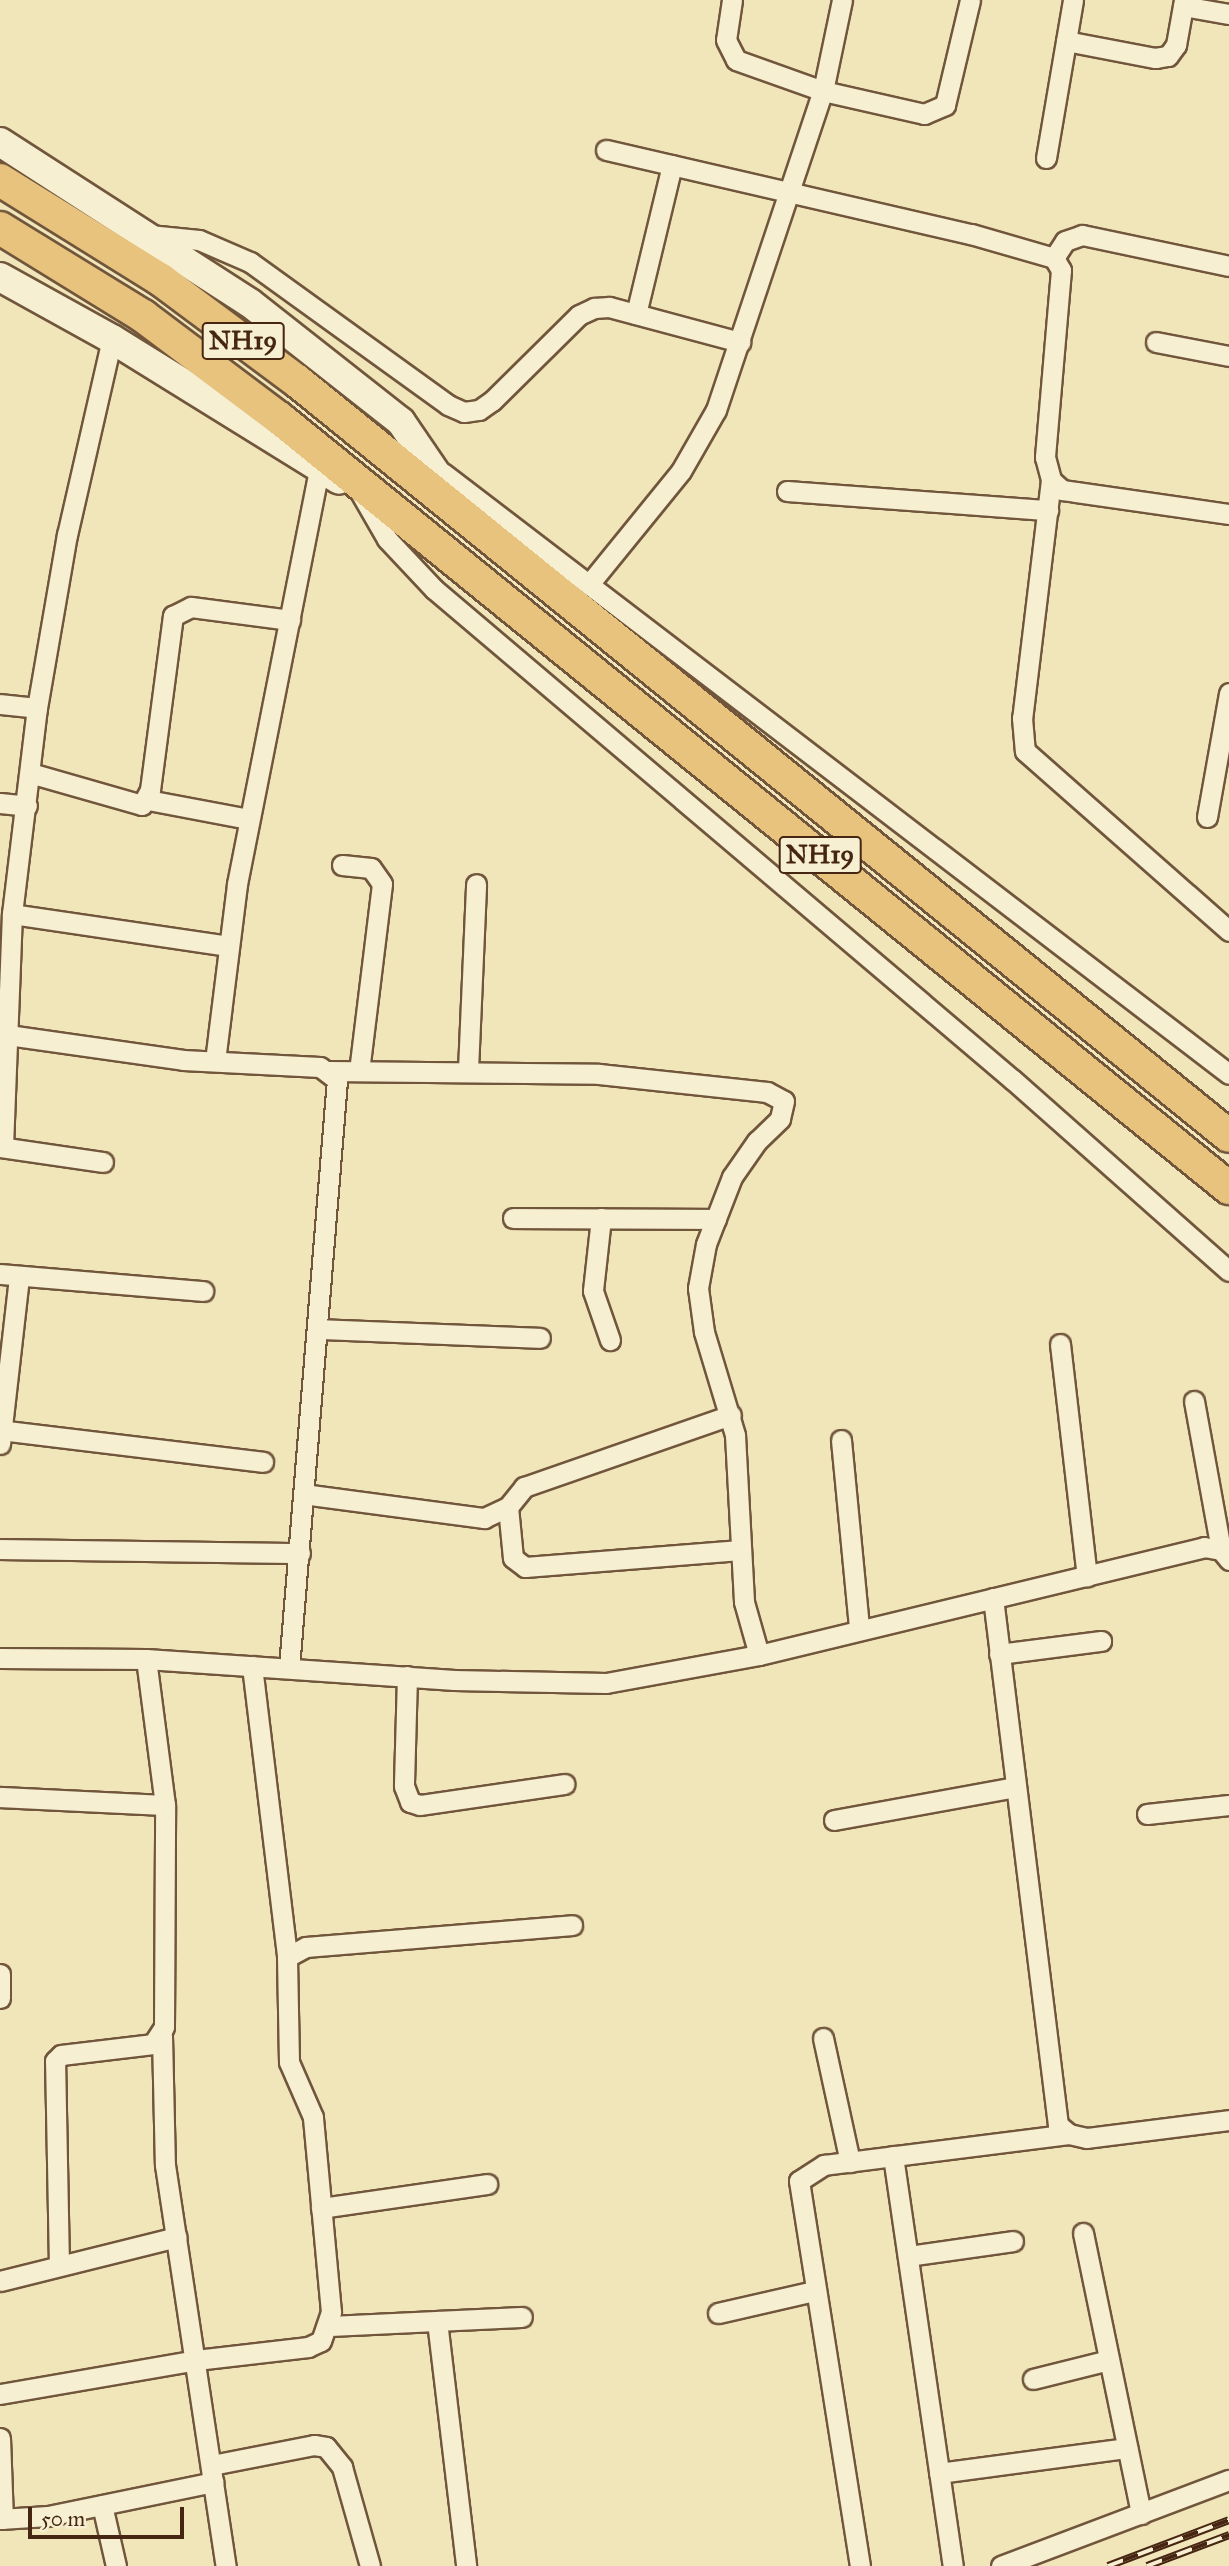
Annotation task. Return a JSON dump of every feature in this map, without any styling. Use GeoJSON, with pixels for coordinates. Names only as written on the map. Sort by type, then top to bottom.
{"type":"FeatureCollection","features":[{"type":"Feature","properties":{"kind":"highway","name":"NH19"},"geometry":{"type":"LineString","coordinates":[[0,180],[161,281],[297,381],[1229,1136]]}},
{"type":"Feature","properties":{"kind":"highway","name":"NH19"},"geometry":{"type":"LineString","coordinates":[[0,228],[154,324],[411,522],[1229,1188]]}},
{"type":"Feature","properties":{"kind":"main road"},"geometry":{"type":"LineString","coordinates":[[0,142],[250,303],[401,422],[469,523]]}},
{"type":"Feature","properties":{"kind":"main road"},"geometry":{"type":"LineString","coordinates":[[0,277],[112,339],[411,522]]}},
{"type":"Feature","properties":{"kind":"street"},"geometry":{"type":"LineString","coordinates":[[732,0],[726,40],[736,60],[823,91],[924,114],[936,112],[945,105],[970,0]]}},
{"type":"Feature","properties":{"kind":"street"},"geometry":{"type":"LineString","coordinates":[[590,583],[693,454],[716,410],[823,91],[842,0]]}},
{"type":"Feature","properties":{"kind":"street"},"geometry":{"type":"LineString","coordinates":[[1046,158],[1073,0]]}},
{"type":"Feature","properties":{"kind":"street"},"geometry":{"type":"LineString","coordinates":[[1066,41],[1168,56],[1176,46],[1183,3],[1229,14]]}},
{"type":"Feature","properties":{"kind":"street"},"geometry":{"type":"LineString","coordinates":[[606,150],[790,190],[1054,258],[1061,270],[1045,457],[1052,480],[1022,718],[1025,751],[1229,931]]}},
{"type":"Feature","properties":{"kind":"street"},"geometry":{"type":"LineString","coordinates":[[636,314],[672,165]]}},
{"type":"Feature","properties":{"kind":"street"},"geometry":{"type":"LineString","coordinates":[[148,235],[199,240],[250,262],[448,405],[464,412],[479,411],[492,401],[579,315],[609,307],[740,342]]}},
{"type":"Feature","properties":{"kind":"street"},"geometry":{"type":"LineString","coordinates":[[1054,258],[1065,242],[1082,235],[1229,266]]}},
{"type":"Feature","properties":{"kind":"street"},"geometry":{"type":"LineString","coordinates":[[103,1162],[1,1147],[12,915],[37,708],[67,535],[112,339]]}},
{"type":"Feature","properties":{"kind":"street"},"geometry":{"type":"LineString","coordinates":[[1156,342],[1228,352]]}},
{"type":"Feature","properties":{"kind":"street"},"geometry":{"type":"LineString","coordinates":[[433,466],[590,583],[1229,1074]]}},
{"type":"Feature","properties":{"kind":"street"},"geometry":{"type":"LineString","coordinates":[[215,1061],[228,946],[249,819],[319,468]]}},
{"type":"Feature","properties":{"kind":"street"},"geometry":{"type":"LineString","coordinates":[[1052,480],[1062,490],[1229,514]]}},
{"type":"Feature","properties":{"kind":"street"},"geometry":{"type":"LineString","coordinates":[[787,491],[1048,510]]}},
{"type":"Feature","properties":{"kind":"street"},"geometry":{"type":"LineString","coordinates":[[360,492],[387,539],[434,590],[1013,1080],[1229,1271]]}},
{"type":"Feature","properties":{"kind":"street"},"geometry":{"type":"LineString","coordinates":[[148,800],[173,616],[191,607],[290,620]]}},
{"type":"Feature","properties":{"kind":"street"},"geometry":{"type":"LineString","coordinates":[[1207,817],[1229,693]]}},
{"type":"Feature","properties":{"kind":"street"},"geometry":{"type":"LineString","coordinates":[[0,704],[37,708]]}},
{"type":"Feature","properties":{"kind":"street"},"geometry":{"type":"LineString","coordinates":[[30,774],[133,806],[148,800],[249,819]]}},
{"type":"Feature","properties":{"kind":"street"},"geometry":{"type":"LineString","coordinates":[[0,803],[27,806]]}},
{"type":"Feature","properties":{"kind":"street"},"geometry":{"type":"LineString","coordinates":[[342,865],[371,868],[382,884],[359,1071]]}},
{"type":"Feature","properties":{"kind":"street"},"geometry":{"type":"LineString","coordinates":[[468,1070],[476,884]]}},
{"type":"Feature","properties":{"kind":"street"},"geometry":{"type":"LineString","coordinates":[[12,915],[228,946]]}},
{"type":"Feature","properties":{"kind":"street"},"geometry":{"type":"LineString","coordinates":[[8,1035],[215,1061],[329,1071],[468,1070],[599,1074],[777,1094],[786,1109],[743,1159],[716,1219],[700,1268],[700,1311],[731,1415],[747,1619],[758,1655]]}},
{"type":"Feature","properties":{"kind":"street"},"geometry":{"type":"LineString","coordinates":[[289,1668],[338,1088],[329,1071]]}},
{"type":"Feature","properties":{"kind":"street"},"geometry":{"type":"LineString","coordinates":[[513,1218],[716,1219]]}},
{"type":"Feature","properties":{"kind":"street"},"geometry":{"type":"LineString","coordinates":[[601,1218],[593,1291],[610,1340]]}},
{"type":"Feature","properties":{"kind":"street"},"geometry":{"type":"LineString","coordinates":[[203,1291],[9,1275],[1,1435],[263,1462]]}},
{"type":"Feature","properties":{"kind":"street"},"geometry":{"type":"LineString","coordinates":[[319,1329],[540,1338]]}},
{"type":"Feature","properties":{"kind":"street"},"geometry":{"type":"LineString","coordinates":[[1060,1344],[1087,1576]]}},
{"type":"Feature","properties":{"kind":"street"},"geometry":{"type":"LineString","coordinates":[[0,1658],[146,1659],[407,1676],[606,1683],[758,1655],[859,1628],[1194,1549],[1225,1555],[1194,1401]]}},
{"type":"Feature","properties":{"kind":"street"},"geometry":{"type":"LineString","coordinates":[[303,1494],[484,1518],[508,1507],[524,1487],[731,1415]]}},
{"type":"Feature","properties":{"kind":"street"},"geometry":{"type":"LineString","coordinates":[[841,1440],[859,1628]]}},
{"type":"Feature","properties":{"kind":"street"},"geometry":{"type":"LineString","coordinates":[[508,1507],[513,1558],[525,1567],[740,1550]]}},
{"type":"Feature","properties":{"kind":"street"},"geometry":{"type":"LineString","coordinates":[[0,1549],[300,1553]]}},
{"type":"Feature","properties":{"kind":"street"},"geometry":{"type":"LineString","coordinates":[[993,1598],[1054,2111],[1058,2125],[1069,2134]]}},
{"type":"Feature","properties":{"kind":"street"},"geometry":{"type":"LineString","coordinates":[[999,1654],[1101,1641]]}},
{"type":"Feature","properties":{"kind":"street"},"geometry":{"type":"LineString","coordinates":[[146,1659],[165,1805],[167,2003],[162,2036],[162,2135],[226,2566]]}},
{"type":"Feature","properties":{"kind":"street"},"geometry":{"type":"LineString","coordinates":[[0,2394],[196,2360],[308,2347],[321,2341],[329,2326],[313,2117],[289,2062],[287,1957],[252,1666]]}},
{"type":"Feature","properties":{"kind":"street"},"geometry":{"type":"LineString","coordinates":[[407,1676],[404,1786],[410,1802],[420,1805],[564,1784]]}},
{"type":"Feature","properties":{"kind":"street"},"geometry":{"type":"LineString","coordinates":[[834,1820],[1016,1787]]}},
{"type":"Feature","properties":{"kind":"street"},"geometry":{"type":"LineString","coordinates":[[0,1797],[165,1805]]}},
{"type":"Feature","properties":{"kind":"street"},"geometry":{"type":"LineString","coordinates":[[1147,1814],[1229,1805]]}},
{"type":"Feature","properties":{"kind":"street"},"geometry":{"type":"LineString","coordinates":[[287,1957],[306,1947],[572,1925]]}},
{"type":"Feature","properties":{"kind":"street"},"geometry":{"type":"LineString","coordinates":[[0,1973],[0,1997]]}},
{"type":"Feature","properties":{"kind":"street"},"geometry":{"type":"LineString","coordinates":[[59,2266],[55,2061],[61,2055],[140,2047],[162,2036]]}},
{"type":"Feature","properties":{"kind":"street"},"geometry":{"type":"LineString","coordinates":[[823,2038],[850,2162]]}},
{"type":"Feature","properties":{"kind":"street"},"geometry":{"type":"LineString","coordinates":[[860,2566],[814,2291],[799,2181],[824,2165],[1069,2134],[1087,2138],[1229,2120]]}},
{"type":"Feature","properties":{"kind":"street"},"geometry":{"type":"LineString","coordinates":[[893,2157],[953,2566]]}},
{"type":"Feature","properties":{"kind":"street"},"geometry":{"type":"LineString","coordinates":[[321,2208],[487,2184]]}},
{"type":"Feature","properties":{"kind":"street"},"geometry":{"type":"LineString","coordinates":[[1083,2233],[1141,2514]]}},
{"type":"Feature","properties":{"kind":"street"},"geometry":{"type":"LineString","coordinates":[[0,2281],[177,2237]]}},
{"type":"Feature","properties":{"kind":"street"},"geometry":{"type":"LineString","coordinates":[[908,2256],[1013,2241]]}},
{"type":"Feature","properties":{"kind":"street"},"geometry":{"type":"LineString","coordinates":[[718,2313],[814,2291]]}},
{"type":"Feature","properties":{"kind":"street"},"geometry":{"type":"LineString","coordinates":[[329,2326],[522,2317]]}},
{"type":"Feature","properties":{"kind":"street"},"geometry":{"type":"LineString","coordinates":[[437,2321],[466,2566]]}},
{"type":"Feature","properties":{"kind":"street"},"geometry":{"type":"LineString","coordinates":[[1032,2379],[1109,2360]]}},
{"type":"Feature","properties":{"kind":"street"},"geometry":{"type":"LineString","coordinates":[[0,2438],[2,2519],[103,2505],[314,2445],[326,2447],[342,2467],[370,2566]]}},
{"type":"Feature","properties":{"kind":"street"},"geometry":{"type":"LineString","coordinates":[[939,2473],[1127,2448]]}},
{"type":"Feature","properties":{"kind":"street"},"geometry":{"type":"LineString","coordinates":[[1002,2566],[1229,2480]]}},
{"type":"Feature","properties":{"kind":"street"},"geometry":{"type":"LineString","coordinates":[[103,2505],[116,2566]]}},
{"type":"Feature","properties":{"kind":"railway"},"geometry":{"type":"LineString","coordinates":[[1108,2566],[1229,2520]]}},
{"type":"Feature","properties":{"kind":"railway"},"geometry":{"type":"LineString","coordinates":[[1147,2566],[1229,2535]]}}]}
